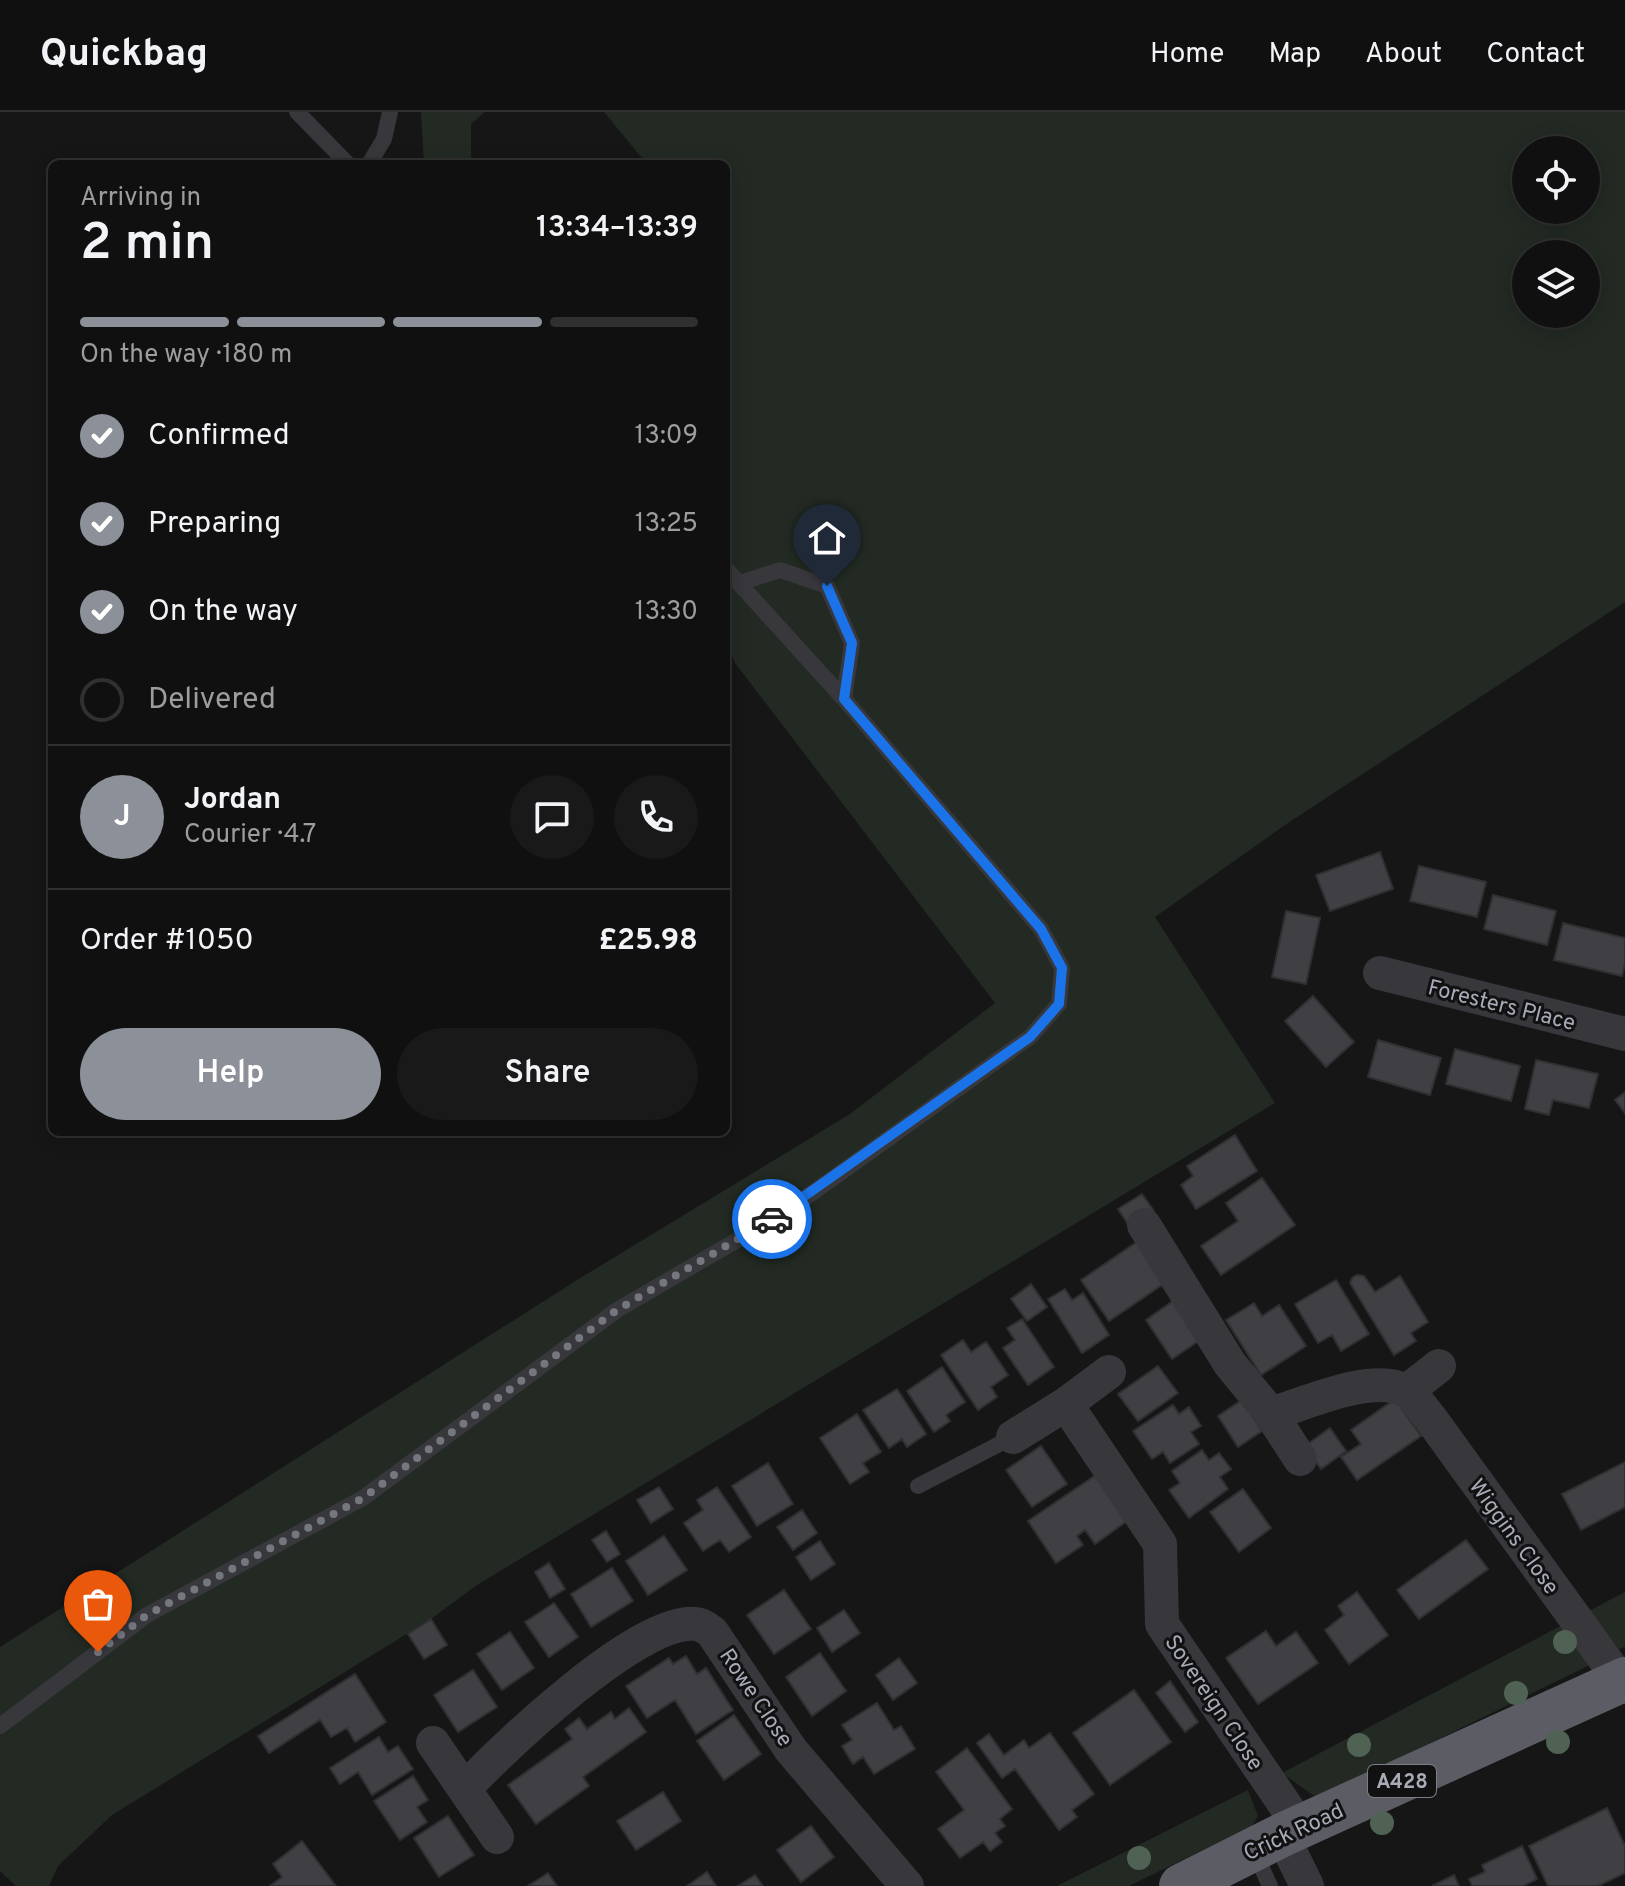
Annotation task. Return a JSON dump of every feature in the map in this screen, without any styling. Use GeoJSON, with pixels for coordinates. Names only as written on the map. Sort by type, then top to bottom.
{"type":"FeatureCollection","features":[{"type":"Feature","properties":{"kind":"highway","name":"Crick Road"},"geometry":{"type":"LineString","coordinates":[[1181,1886],[1276,1849],[1624,1682]]}},
{"type":"Feature","properties":{"kind":"street","name":"Foresters Place"},"geometry":{"type":"LineString","coordinates":[[1380,973],[1625,1034]]}},
{"type":"Feature","properties":{"kind":"street"},"geometry":{"type":"LineString","coordinates":[[1144,1225],[1230,1364],[1271,1414],[1300,1459]]}},
{"type":"Feature","properties":{"kind":"street"},"geometry":{"type":"LineString","coordinates":[[1271,1414],[1366,1385],[1392,1386],[1407,1391],[1439,1366]]}},
{"type":"Feature","properties":{"kind":"street"},"geometry":{"type":"LineString","coordinates":[[1013,1437],[1109,1372]]}},
{"type":"Feature","properties":{"kind":"street","name":"Wiggins Close"},"geometry":{"type":"LineString","coordinates":[[1407,1391],[1431,1419],[1624,1682]]}},
{"type":"Feature","properties":{"kind":"street","name":"Sovereign Close"},"geometry":{"type":"LineString","coordinates":[[1066,1404],[1160,1544],[1162,1624],[1276,1849],[1307,1886]]}},
{"type":"Feature","properties":{"kind":"street","name":"Rowe Close"},"geometry":{"type":"LineString","coordinates":[[465,1788],[510,1744],[601,1666],[655,1634],[697,1624],[712,1632],[791,1750],[907,1886]]}},
{"type":"Feature","properties":{"kind":"street"},"geometry":{"type":"LineString","coordinates":[[433,1743],[497,1837]]}},
{"type":"Feature","properties":{"kind":"lane"},"geometry":{"type":"LineString","coordinates":[[297,112],[344,160]]}},
{"type":"Feature","properties":{"kind":"lane"},"geometry":{"type":"LineString","coordinates":[[371,160],[384,139],[390,112]]}},
{"type":"Feature","properties":{"kind":"lane"},"geometry":{"type":"LineString","coordinates":[[740,583],[780,570],[827,586],[852,643],[844,699]]}},
{"type":"Feature","properties":{"kind":"lane"},"geometry":{"type":"LineString","coordinates":[[0,1726],[147,1615],[363,1498],[617,1310],[787,1211],[1030,1037],[1059,1004],[1062,968],[1041,929],[844,699],[730,573]]}},
{"type":"Feature","properties":{"kind":"lane"},"geometry":{"type":"LineString","coordinates":[[918,1486],[1013,1437]]}},
{"type":"Feature","properties":{"kind":"shaded area"},"geometry":{"type":"Polygon","coordinates":[[[421,112],[485,112],[471,124],[471,160],[424,160],[421,112]]]}},
{"type":"Feature","properties":{"kind":"shaded area"},"geometry":{"type":"Polygon","coordinates":[[[604,112],[1625,112],[1625,602],[1285,825],[1155,917],[1275,1103],[477,1585],[431,1619],[112,1815],[58,1866],[49,1886],[16,1886],[0,1871],[0,1647],[577,1280],[850,1114],[995,1003],[735,663],[730,651],[730,160],[640,160],[642,158],[604,112]]]}},
{"type":"Feature","properties":{"kind":"shaded area"},"geometry":{"type":"Polygon","coordinates":[[[1625,1592],[1625,1647],[1619,1649],[1589,1611],[1625,1592]]]}},
{"type":"Feature","properties":{"kind":"shaded area"},"geometry":{"type":"Polygon","coordinates":[[[1566,1623],[1592,1664],[1337,1789],[1314,1796],[1282,1773],[1566,1623]]]}},
{"type":"Feature","properties":{"kind":"shaded area"},"geometry":{"type":"Polygon","coordinates":[[[1248,1790],[1258,1816],[1252,1826],[1129,1886],[1057,1886],[1248,1790]]]}},
{"type":"Feature","properties":{"kind":"building"},"geometry":{"type":"Polygon","coordinates":[[[1380,852],[1393,889],[1330,911],[1316,875],[1380,852]]]}},
{"type":"Feature","properties":{"kind":"building"},"geometry":{"type":"Polygon","coordinates":[[[1419,866],[1486,882],[1477,917],[1410,901],[1419,866]]]}},
{"type":"Feature","properties":{"kind":"building"},"geometry":{"type":"Polygon","coordinates":[[[1493,895],[1556,911],[1547,945],[1484,929],[1493,895]]]}},
{"type":"Feature","properties":{"kind":"building"},"geometry":{"type":"Polygon","coordinates":[[[1286,911],[1320,918],[1306,984],[1272,977],[1286,911]]]}},
{"type":"Feature","properties":{"kind":"building"},"geometry":{"type":"Polygon","coordinates":[[[1563,923],[1625,938],[1622,976],[1554,960],[1563,923]]]}},
{"type":"Feature","properties":{"kind":"building"},"geometry":{"type":"Polygon","coordinates":[[[1313,996],[1354,1042],[1326,1067],[1285,1021],[1313,996]]]}},
{"type":"Feature","properties":{"kind":"building"},"geometry":{"type":"Polygon","coordinates":[[[1378,1040],[1441,1058],[1430,1095],[1368,1077],[1378,1040]]]}},
{"type":"Feature","properties":{"kind":"building"},"geometry":{"type":"Polygon","coordinates":[[[1455,1049],[1520,1066],[1511,1101],[1446,1084],[1455,1049]]]}},
{"type":"Feature","properties":{"kind":"building"},"geometry":{"type":"Polygon","coordinates":[[[1536,1060],[1598,1074],[1589,1108],[1553,1100],[1549,1115],[1525,1109],[1536,1060]]]}},
{"type":"Feature","properties":{"kind":"building"},"geometry":{"type":"Polygon","coordinates":[[[1625,1092],[1625,1113],[1615,1100],[1625,1092]]]}},
{"type":"Feature","properties":{"kind":"building"},"geometry":{"type":"Polygon","coordinates":[[[1235,1135],[1257,1171],[1196,1209],[1181,1185],[1193,1176],[1187,1166],[1235,1135]]]}},
{"type":"Feature","properties":{"kind":"building"},"geometry":{"type":"Polygon","coordinates":[[[1262,1178],[1295,1225],[1221,1275],[1201,1246],[1238,1221],[1226,1203],[1262,1178]]]}},
{"type":"Feature","properties":{"kind":"building"},"geometry":{"type":"Polygon","coordinates":[[[1142,1194],[1154,1211],[1130,1227],[1118,1209],[1142,1194]]]}},
{"type":"Feature","properties":{"kind":"building"},"geometry":{"type":"Polygon","coordinates":[[[1137,1242],[1165,1283],[1109,1321],[1081,1280],[1137,1242]]]}},
{"type":"Feature","properties":{"kind":"building"},"geometry":{"type":"Polygon","coordinates":[[[1357,1275],[1364,1276],[1375,1292],[1400,1276],[1428,1322],[1411,1333],[1416,1341],[1394,1355],[1350,1283],[1357,1275]]]}},
{"type":"Feature","properties":{"kind":"building"},"geometry":{"type":"Polygon","coordinates":[[[1336,1280],[1369,1334],[1341,1351],[1332,1335],[1318,1343],[1295,1304],[1336,1280]]]}},
{"type":"Feature","properties":{"kind":"building"},"geometry":{"type":"Polygon","coordinates":[[[1031,1284],[1047,1307],[1027,1321],[1011,1299],[1031,1284]]]}},
{"type":"Feature","properties":{"kind":"building"},"geometry":{"type":"Polygon","coordinates":[[[1065,1289],[1072,1300],[1083,1293],[1109,1335],[1082,1353],[1048,1299],[1065,1289]]]}},
{"type":"Feature","properties":{"kind":"building"},"geometry":{"type":"Polygon","coordinates":[[[1173,1301],[1200,1340],[1172,1359],[1146,1320],[1173,1301]]]}},
{"type":"Feature","properties":{"kind":"building"},"geometry":{"type":"Polygon","coordinates":[[[1254,1303],[1262,1316],[1279,1305],[1306,1346],[1261,1375],[1226,1320],[1254,1303]]]}},
{"type":"Feature","properties":{"kind":"building"},"geometry":{"type":"Polygon","coordinates":[[[1022,1319],[1054,1367],[1028,1385],[1003,1348],[1015,1340],[1007,1328],[1022,1319]]]}},
{"type":"Feature","properties":{"kind":"building"},"geometry":{"type":"Polygon","coordinates":[[[963,1340],[971,1352],[986,1342],[1008,1375],[991,1387],[997,1397],[978,1410],[941,1355],[963,1340]]]}},
{"type":"Feature","properties":{"kind":"building"},"geometry":{"type":"Polygon","coordinates":[[[1158,1366],[1178,1393],[1138,1421],[1118,1394],[1158,1366]]]}},
{"type":"Feature","properties":{"kind":"building"},"geometry":{"type":"Polygon","coordinates":[[[942,1367],[965,1402],[946,1415],[950,1421],[934,1432],[907,1391],[942,1367]]]}},
{"type":"Feature","properties":{"kind":"building"},"geometry":{"type":"Polygon","coordinates":[[[897,1389],[926,1434],[907,1447],[902,1439],[889,1448],[863,1410],[897,1389]]]}},
{"type":"Feature","properties":{"kind":"building"},"geometry":{"type":"Polygon","coordinates":[[[1395,1399],[1421,1436],[1357,1480],[1341,1457],[1361,1444],[1351,1430],[1395,1399]]]}},
{"type":"Feature","properties":{"kind":"building"},"geometry":{"type":"Polygon","coordinates":[[[1242,1400],[1262,1431],[1238,1447],[1218,1416],[1242,1400]]]}},
{"type":"Feature","properties":{"kind":"building"},"geometry":{"type":"Polygon","coordinates":[[[1173,1405],[1179,1414],[1189,1407],[1201,1426],[1191,1432],[1199,1444],[1170,1463],[1163,1452],[1152,1459],[1133,1431],[1173,1405]]]}},
{"type":"Feature","properties":{"kind":"building"},"geometry":{"type":"Polygon","coordinates":[[[857,1414],[881,1452],[863,1463],[869,1472],[850,1484],[820,1438],[857,1414]]]}},
{"type":"Feature","properties":{"kind":"building"},"geometry":{"type":"Polygon","coordinates":[[[1330,1428],[1346,1451],[1321,1469],[1305,1446],[1330,1428]]]}},
{"type":"Feature","properties":{"kind":"building"},"geometry":{"type":"Polygon","coordinates":[[[1041,1446],[1067,1484],[1032,1507],[1006,1470],[1041,1446]]]}},
{"type":"Feature","properties":{"kind":"building"},"geometry":{"type":"Polygon","coordinates":[[[1202,1450],[1209,1460],[1219,1453],[1231,1469],[1220,1477],[1228,1489],[1189,1518],[1169,1490],[1180,1483],[1172,1471],[1202,1450]]]}},
{"type":"Feature","properties":{"kind":"building"},"geometry":{"type":"Polygon","coordinates":[[[1625,1462],[1625,1507],[1581,1530],[1562,1494],[1625,1462]]]}},
{"type":"Feature","properties":{"kind":"building"},"geometry":{"type":"Polygon","coordinates":[[[768,1463],[793,1504],[757,1526],[732,1486],[768,1463]]]}},
{"type":"Feature","properties":{"kind":"building"},"geometry":{"type":"Polygon","coordinates":[[[1096,1475],[1127,1521],[1095,1544],[1085,1530],[1077,1536],[1083,1545],[1056,1563],[1028,1521],[1096,1475]]]}},
{"type":"Feature","properties":{"kind":"building"},"geometry":{"type":"Polygon","coordinates":[[[659,1487],[673,1509],[651,1523],[637,1500],[659,1487]]]}},
{"type":"Feature","properties":{"kind":"building"},"geometry":{"type":"Polygon","coordinates":[[[717,1487],[751,1537],[729,1552],[720,1540],[703,1551],[684,1523],[703,1510],[697,1500],[717,1487]]]}},
{"type":"Feature","properties":{"kind":"building"},"geometry":{"type":"Polygon","coordinates":[[[1243,1489],[1271,1528],[1239,1552],[1210,1512],[1243,1489]]]}},
{"type":"Feature","properties":{"kind":"building"},"geometry":{"type":"Polygon","coordinates":[[[802,1510],[817,1533],[793,1550],[777,1527],[802,1510]]]}},
{"type":"Feature","properties":{"kind":"building"},"geometry":{"type":"Polygon","coordinates":[[[606,1531],[620,1554],[607,1562],[592,1540],[606,1531]]]}},
{"type":"Feature","properties":{"kind":"building"},"geometry":{"type":"Polygon","coordinates":[[[664,1536],[687,1570],[648,1595],[626,1561],[664,1536]]]}},
{"type":"Feature","properties":{"kind":"building"},"geometry":{"type":"Polygon","coordinates":[[[1466,1540],[1488,1569],[1419,1619],[1397,1590],[1466,1540]]]}},
{"type":"Feature","properties":{"kind":"building"},"geometry":{"type":"Polygon","coordinates":[[[820,1541],[835,1564],[811,1580],[796,1557],[820,1541]]]}},
{"type":"Feature","properties":{"kind":"building"},"geometry":{"type":"Polygon","coordinates":[[[549,1563],[565,1589],[550,1598],[535,1572],[549,1563]]]}},
{"type":"Feature","properties":{"kind":"building"},"geometry":{"type":"Polygon","coordinates":[[[612,1568],[633,1601],[591,1627],[571,1594],[612,1568]]]}},
{"type":"Feature","properties":{"kind":"building"},"geometry":{"type":"Polygon","coordinates":[[[784,1590],[811,1629],[774,1654],[747,1615],[784,1590]]]}},
{"type":"Feature","properties":{"kind":"building"},"geometry":{"type":"Polygon","coordinates":[[[1357,1592],[1388,1635],[1349,1664],[1325,1630],[1344,1615],[1338,1606],[1357,1592]]]}},
{"type":"Feature","properties":{"kind":"building"},"geometry":{"type":"Polygon","coordinates":[[[554,1603],[578,1637],[549,1657],[525,1622],[554,1603]]]}},
{"type":"Feature","properties":{"kind":"building"},"geometry":{"type":"Polygon","coordinates":[[[844,1610],[860,1633],[832,1652],[817,1628],[844,1610]]]}},
{"type":"Feature","properties":{"kind":"building"},"geometry":{"type":"Polygon","coordinates":[[[431,1619],[447,1645],[424,1659],[408,1634],[431,1619]]]}},
{"type":"Feature","properties":{"kind":"building"},"geometry":{"type":"Polygon","coordinates":[[[1266,1631],[1276,1646],[1296,1632],[1318,1663],[1258,1704],[1226,1658],[1266,1631]]]}},
{"type":"Feature","properties":{"kind":"building"},"geometry":{"type":"Polygon","coordinates":[[[510,1632],[534,1668],[502,1690],[477,1654],[510,1632]]]}},
{"type":"Feature","properties":{"kind":"building"},"geometry":{"type":"Polygon","coordinates":[[[820,1653],[846,1691],[812,1716],[786,1677],[820,1653]]]}},
{"type":"Feature","properties":{"kind":"building"},"geometry":{"type":"Polygon","coordinates":[[[686,1656],[697,1674],[706,1668],[733,1710],[696,1734],[675,1700],[647,1718],[626,1686],[669,1658],[673,1664],[686,1656]]]}},
{"type":"Feature","properties":{"kind":"building"},"geometry":{"type":"Polygon","coordinates":[[[899,1658],[917,1683],[893,1700],[876,1675],[899,1658]]]}},
{"type":"Feature","properties":{"kind":"building"},"geometry":{"type":"Polygon","coordinates":[[[473,1670],[497,1707],[458,1732],[434,1695],[473,1670]]]}},
{"type":"Feature","properties":{"kind":"building"},"geometry":{"type":"Polygon","coordinates":[[[355,1674],[386,1722],[355,1742],[347,1728],[331,1737],[320,1720],[269,1753],[258,1736],[355,1674]]]}},
{"type":"Feature","properties":{"kind":"building"},"geometry":{"type":"Polygon","coordinates":[[[1170,1681],[1198,1722],[1185,1732],[1156,1693],[1170,1681]]]}},
{"type":"Feature","properties":{"kind":"building"},"geometry":{"type":"Polygon","coordinates":[[[1134,1690],[1171,1742],[1110,1785],[1073,1733],[1134,1690]]]}},
{"type":"Feature","properties":{"kind":"building"},"geometry":{"type":"Polygon","coordinates":[[[877,1703],[894,1730],[901,1726],[915,1749],[874,1774],[863,1757],[853,1764],[842,1746],[852,1740],[842,1725],[877,1703]]]}},
{"type":"Feature","properties":{"kind":"building"},"geometry":{"type":"Polygon","coordinates":[[[629,1708],[646,1732],[583,1777],[589,1786],[536,1824],[508,1785],[572,1739],[565,1729],[579,1718],[587,1729],[611,1712],[615,1719],[629,1708]]]}},
{"type":"Feature","properties":{"kind":"building"},"geometry":{"type":"Polygon","coordinates":[[[734,1715],[761,1754],[724,1780],[697,1741],[734,1715]]]}},
{"type":"Feature","properties":{"kind":"building"},"geometry":{"type":"Polygon","coordinates":[[[1050,1733],[1094,1794],[1072,1810],[1077,1817],[1059,1830],[1015,1769],[1002,1778],[977,1743],[989,1734],[1004,1755],[1024,1740],[1029,1748],[1050,1733]]]}},
{"type":"Feature","properties":{"kind":"building"},"geometry":{"type":"Polygon","coordinates":[[[379,1737],[388,1752],[398,1746],[413,1769],[372,1795],[358,1772],[340,1784],[330,1768],[379,1737]]]}},
{"type":"Feature","properties":{"kind":"building"},"geometry":{"type":"Polygon","coordinates":[[[967,1748],[1012,1809],[1000,1819],[1005,1826],[995,1833],[1002,1842],[990,1851],[983,1842],[960,1858],[938,1829],[964,1810],[936,1772],[967,1748]]]}},
{"type":"Feature","properties":{"kind":"building"},"geometry":{"type":"Polygon","coordinates":[[[413,1776],[428,1800],[417,1807],[427,1822],[400,1840],[374,1801],[413,1776]]]}},
{"type":"Feature","properties":{"kind":"building"},"geometry":{"type":"Polygon","coordinates":[[[663,1792],[681,1821],[636,1850],[617,1821],[663,1792]]]}},
{"type":"Feature","properties":{"kind":"building"},"geometry":{"type":"Polygon","coordinates":[[[1607,1808],[1625,1846],[1625,1873],[1598,1886],[1548,1886],[1529,1846],[1607,1808]]]}},
{"type":"Feature","properties":{"kind":"building"},"geometry":{"type":"Polygon","coordinates":[[[448,1816],[474,1855],[439,1877],[414,1838],[448,1816]]]}},
{"type":"Feature","properties":{"kind":"building"},"geometry":{"type":"Polygon","coordinates":[[[811,1826],[834,1857],[801,1882],[777,1850],[811,1826]]]}},
{"type":"Feature","properties":{"kind":"building"},"geometry":{"type":"Polygon","coordinates":[[[302,1841],[336,1886],[270,1886],[282,1877],[273,1864],[302,1841]]]}},
{"type":"Feature","properties":{"kind":"building"},"geometry":{"type":"Polygon","coordinates":[[[1522,1846],[1537,1879],[1523,1886],[1472,1886],[1469,1879],[1485,1872],[1482,1865],[1522,1846]]]}},
{"type":"Feature","properties":{"kind":"building"},"geometry":{"type":"Polygon","coordinates":[[[707,1872],[716,1886],[687,1886],[707,1872]]]}},
{"type":"Feature","properties":{"kind":"building"},"geometry":{"type":"Polygon","coordinates":[[[548,1873],[557,1886],[528,1886],[548,1873]]]}},
{"type":"Feature","properties":{"kind":"building"},"geometry":{"type":"Polygon","coordinates":[[[755,1875],[763,1886],[738,1886],[755,1875]]]}},
{"type":"Feature","properties":{"kind":"building"},"geometry":{"type":"Polygon","coordinates":[[[1454,1875],[1459,1886],[1432,1886],[1454,1875]]]}},
{"type":"Feature","properties":{"kind":"way so far"},"geometry":{"type":"LineString","coordinates":[[98,1652],[147,1615],[363,1498],[617,1310],[772,1219]]}},
{"type":"Feature","properties":{"kind":"route"},"geometry":{"type":"LineString","coordinates":[[772,1219],[1030,1037],[1059,1004],[1062,968],[1041,929],[844,699],[852,643],[827,586]]}}]}
